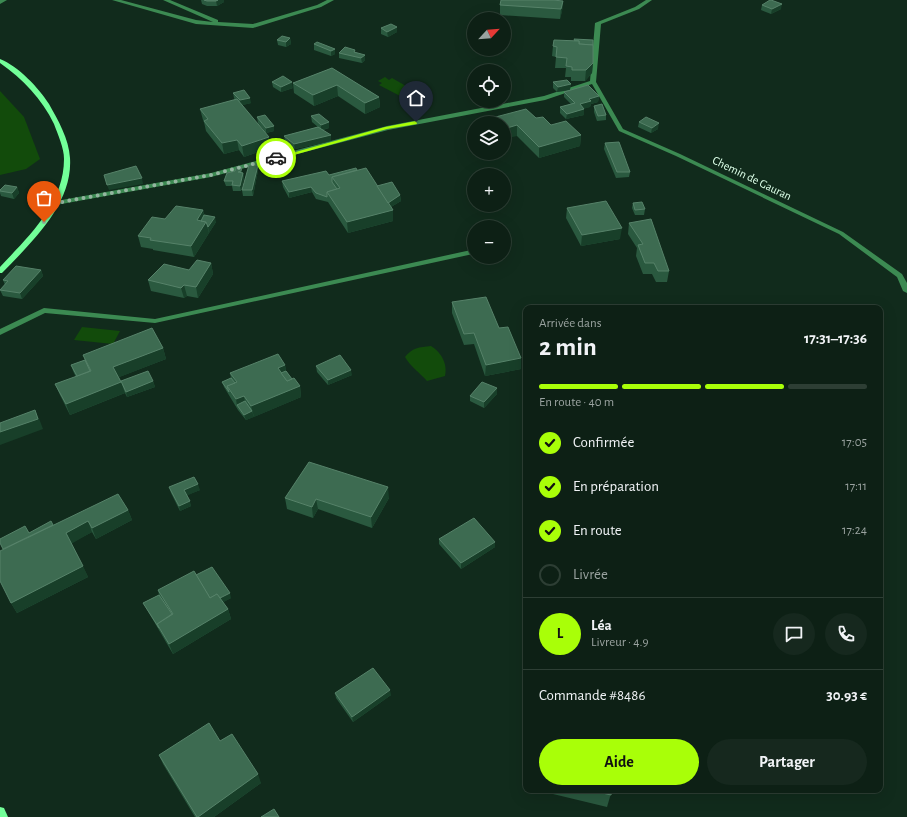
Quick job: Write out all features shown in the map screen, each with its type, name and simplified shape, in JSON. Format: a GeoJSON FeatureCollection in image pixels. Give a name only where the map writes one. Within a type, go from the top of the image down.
{"type":"FeatureCollection","features":[{"type":"Feature","properties":{"kind":"main road"},"geometry":{"type":"LineString","coordinates":[[0,62],[10,67],[26,81],[52,114],[60,132],[67,157],[65,178],[56,203],[44,222],[0,271]]}},
{"type":"Feature","properties":{"kind":"main road"},"geometry":{"type":"LineString","coordinates":[[0,812],[3,817]]}},
{"type":"Feature","properties":{"kind":"street"},"geometry":{"type":"LineString","coordinates":[[0,2],[4,0]]}},
{"type":"Feature","properties":{"kind":"street"},"geometry":{"type":"LineString","coordinates":[[115,0],[196,22],[253,26],[319,6],[331,0]]}},
{"type":"Feature","properties":{"kind":"street"},"geometry":{"type":"LineString","coordinates":[[166,0],[223,24]]}},
{"type":"Feature","properties":{"kind":"street"},"geometry":{"type":"LineString","coordinates":[[56,203],[211,175],[387,128],[545,98],[593,82],[598,23],[637,8],[649,0]]}},
{"type":"Feature","properties":{"kind":"street","name":"Chemin de Gauran"},"geometry":{"type":"LineString","coordinates":[[593,82],[621,130],[678,155],[841,233],[900,276],[907,291]]}},
{"type":"Feature","properties":{"kind":"street"},"geometry":{"type":"LineString","coordinates":[[0,332],[44,310],[155,321],[467,253]]}},
{"type":"Feature","properties":{"kind":"shaded area"},"geometry":{"type":"Polygon","coordinates":[[[385,77],[389,80],[392,78],[413,90],[402,97],[379,85],[382,83],[378,81],[385,77]]]}},
{"type":"Feature","properties":{"kind":"shaded area"},"geometry":{"type":"Polygon","coordinates":[[[0,91],[24,117],[40,159],[26,169],[0,175],[0,91]]]}},
{"type":"Feature","properties":{"kind":"shaded area"},"geometry":{"type":"Polygon","coordinates":[[[82,327],[120,331],[113,344],[74,340],[82,327]]]}},
{"type":"Feature","properties":{"kind":"shaded area"},"geometry":{"type":"Polygon","coordinates":[[[431,346],[441,355],[445,363],[446,372],[445,376],[427,381],[405,357],[416,348],[431,346]]]}},
{"type":"Feature","properties":{"kind":"building"},"geometry":{"type":"Polygon","coordinates":[[[204,0],[218,0],[207,1],[204,0]]]}},
{"type":"Feature","properties":{"kind":"building"},"geometry":{"type":"Polygon","coordinates":[[[501,0],[563,1],[561,9],[500,5],[501,0]]]}},
{"type":"Feature","properties":{"kind":"building"},"geometry":{"type":"Polygon","coordinates":[[[770,0],[782,4],[772,9],[762,5],[770,0]]]}},
{"type":"Feature","properties":{"kind":"building"},"geometry":{"type":"Polygon","coordinates":[[[391,24],[397,27],[387,32],[381,28],[391,24]]]}},
{"type":"Feature","properties":{"kind":"building"},"geometry":{"type":"Polygon","coordinates":[[[282,36],[290,38],[286,42],[277,40],[282,36]]]}},
{"type":"Feature","properties":{"kind":"building"},"geometry":{"type":"Polygon","coordinates":[[[574,39],[593,40],[593,45],[579,44],[579,41],[575,41],[574,39]]]}},
{"type":"Feature","properties":{"kind":"building"},"geometry":{"type":"Polygon","coordinates":[[[554,40],[579,41],[579,44],[593,45],[593,63],[586,70],[572,70],[572,67],[566,66],[567,58],[556,57],[557,47],[553,46],[554,40]]]}},
{"type":"Feature","properties":{"kind":"building"},"geometry":{"type":"Polygon","coordinates":[[[317,42],[335,49],[331,51],[314,44],[317,42]]]}},
{"type":"Feature","properties":{"kind":"building"},"geometry":{"type":"Polygon","coordinates":[[[345,47],[355,50],[354,52],[365,55],[361,58],[339,53],[345,47]]]}},
{"type":"Feature","properties":{"kind":"building"},"geometry":{"type":"Polygon","coordinates":[[[332,68],[379,97],[365,103],[337,85],[313,95],[293,83],[332,68]]]}},
{"type":"Feature","properties":{"kind":"building"},"geometry":{"type":"Polygon","coordinates":[[[283,76],[292,82],[281,87],[272,82],[283,76]]]}},
{"type":"Feature","properties":{"kind":"building"},"geometry":{"type":"Polygon","coordinates":[[[567,80],[571,84],[558,87],[553,82],[567,80]]]}},
{"type":"Feature","properties":{"kind":"building"},"geometry":{"type":"Polygon","coordinates":[[[588,85],[599,96],[589,99],[591,101],[580,104],[584,109],[567,114],[560,107],[575,103],[564,92],[588,85]]]}},
{"type":"Feature","properties":{"kind":"building"},"geometry":{"type":"Polygon","coordinates":[[[244,90],[250,98],[240,100],[233,93],[244,90]]]}},
{"type":"Feature","properties":{"kind":"building"},"geometry":{"type":"Polygon","coordinates":[[[237,99],[269,137],[242,146],[237,140],[222,143],[204,121],[208,119],[200,109],[237,99]]]}},
{"type":"Feature","properties":{"kind":"building"},"geometry":{"type":"Polygon","coordinates":[[[602,104],[606,115],[598,116],[594,106],[602,104]]]}},
{"type":"Feature","properties":{"kind":"building"},"geometry":{"type":"Polygon","coordinates":[[[526,109],[536,118],[543,117],[551,125],[566,121],[581,135],[539,147],[517,125],[511,127],[511,116],[499,116],[526,109]]]}},
{"type":"Feature","properties":{"kind":"building"},"geometry":{"type":"Polygon","coordinates":[[[319,114],[329,122],[321,125],[311,116],[319,114]]]}},
{"type":"Feature","properties":{"kind":"building"},"geometry":{"type":"Polygon","coordinates":[[[265,115],[274,126],[266,128],[257,117],[265,115]]]}},
{"type":"Feature","properties":{"kind":"building"},"geometry":{"type":"Polygon","coordinates":[[[646,117],[659,123],[652,128],[639,122],[646,117]]]}},
{"type":"Feature","properties":{"kind":"building"},"geometry":{"type":"Polygon","coordinates":[[[318,127],[331,135],[294,144],[284,136],[318,127]]]}},
{"type":"Feature","properties":{"kind":"building"},"geometry":{"type":"Polygon","coordinates":[[[619,142],[630,172],[617,172],[605,143],[619,142]]]}},
{"type":"Feature","properties":{"kind":"building"},"geometry":{"type":"Polygon","coordinates":[[[249,165],[258,165],[252,190],[242,190],[249,165]]]}},
{"type":"Feature","properties":{"kind":"building"},"geometry":{"type":"Polygon","coordinates":[[[136,166],[142,178],[107,185],[104,175],[136,166]]]}},
{"type":"Feature","properties":{"kind":"building"},"geometry":{"type":"Polygon","coordinates":[[[237,166],[238,168],[242,167],[241,171],[238,172],[243,173],[240,186],[232,185],[233,181],[224,181],[227,173],[235,171],[237,166]]]}},
{"type":"Feature","properties":{"kind":"building"},"geometry":{"type":"Polygon","coordinates":[[[356,168],[357,170],[332,177],[332,182],[337,189],[327,192],[327,197],[316,193],[311,187],[289,192],[282,181],[326,171],[329,175],[356,168]]]}},
{"type":"Feature","properties":{"kind":"building"},"geometry":{"type":"Polygon","coordinates":[[[366,168],[393,210],[347,222],[327,192],[340,188],[332,177],[366,168]]]}},
{"type":"Feature","properties":{"kind":"building"},"geometry":{"type":"Polygon","coordinates":[[[392,182],[400,195],[388,203],[377,186],[392,182]]]}},
{"type":"Feature","properties":{"kind":"building"},"geometry":{"type":"Polygon","coordinates":[[[5,185],[17,187],[12,193],[0,191],[5,185]]]}},
{"type":"Feature","properties":{"kind":"building"},"geometry":{"type":"Polygon","coordinates":[[[606,201],[622,228],[582,235],[567,208],[606,201]]]}},
{"type":"Feature","properties":{"kind":"building"},"geometry":{"type":"Polygon","coordinates":[[[642,202],[645,209],[635,210],[633,203],[642,202]]]}},
{"type":"Feature","properties":{"kind":"building"},"geometry":{"type":"Polygon","coordinates":[[[176,206],[203,210],[197,220],[206,222],[191,246],[150,240],[151,238],[138,236],[152,217],[165,219],[176,206]]]}},
{"type":"Feature","properties":{"kind":"building"},"geometry":{"type":"Polygon","coordinates":[[[204,215],[215,217],[208,227],[206,222],[201,221],[204,215]]]}},
{"type":"Feature","properties":{"kind":"building"},"geometry":{"type":"Polygon","coordinates":[[[651,219],[669,271],[658,271],[654,263],[645,263],[638,245],[643,244],[629,223],[651,219]]]}},
{"type":"Feature","properties":{"kind":"building"},"geometry":{"type":"Polygon","coordinates":[[[197,260],[211,263],[196,287],[184,285],[181,288],[148,280],[164,264],[189,270],[197,260]]]}},
{"type":"Feature","properties":{"kind":"building"},"geometry":{"type":"Polygon","coordinates":[[[16,266],[41,270],[20,293],[0,290],[8,281],[3,280],[16,266]]]}},
{"type":"Feature","properties":{"kind":"building"},"geometry":{"type":"Polygon","coordinates":[[[486,297],[499,328],[508,327],[521,358],[486,365],[474,333],[464,334],[452,302],[486,297]]]}},
{"type":"Feature","properties":{"kind":"building"},"geometry":{"type":"Polygon","coordinates":[[[152,328],[163,348],[113,367],[121,382],[66,404],[55,384],[91,371],[83,355],[152,328]]]}},
{"type":"Feature","properties":{"kind":"building"},"geometry":{"type":"Polygon","coordinates":[[[278,354],[285,365],[278,368],[287,381],[294,378],[300,386],[251,406],[244,396],[236,399],[227,386],[237,382],[230,373],[278,354]]]}},
{"type":"Feature","properties":{"kind":"building"},"geometry":{"type":"Polygon","coordinates":[[[340,355],[351,370],[328,380],[316,366],[340,355]]]}},
{"type":"Feature","properties":{"kind":"building"},"geometry":{"type":"Polygon","coordinates":[[[85,360],[90,371],[77,376],[71,365],[85,360]]]}},
{"type":"Feature","properties":{"kind":"building"},"geometry":{"type":"Polygon","coordinates":[[[148,371],[153,381],[126,392],[121,381],[148,371]]]}},
{"type":"Feature","properties":{"kind":"building"},"geometry":{"type":"Polygon","coordinates":[[[286,371],[292,379],[287,381],[281,373],[286,371]]]}},
{"type":"Feature","properties":{"kind":"building"},"geometry":{"type":"Polygon","coordinates":[[[231,378],[235,383],[227,386],[229,392],[222,382],[231,378]]]}},
{"type":"Feature","properties":{"kind":"building"},"geometry":{"type":"Polygon","coordinates":[[[482,382],[497,388],[484,402],[470,396],[482,382]]]}},
{"type":"Feature","properties":{"kind":"building"},"geometry":{"type":"Polygon","coordinates":[[[245,401],[252,411],[244,415],[237,405],[245,401]]]}},
{"type":"Feature","properties":{"kind":"building"},"geometry":{"type":"Polygon","coordinates":[[[35,410],[38,419],[0,432],[0,423],[35,410]]]}},
{"type":"Feature","properties":{"kind":"building"},"geometry":{"type":"Polygon","coordinates":[[[309,462],[388,487],[371,517],[316,499],[312,507],[285,498],[309,462]]]}},
{"type":"Feature","properties":{"kind":"building"},"geometry":{"type":"Polygon","coordinates":[[[194,477],[198,484],[184,490],[190,501],[179,506],[169,487],[194,477]]]}},
{"type":"Feature","properties":{"kind":"building"},"geometry":{"type":"Polygon","coordinates":[[[118,494],[128,510],[92,528],[88,521],[66,533],[83,566],[11,603],[0,581],[0,551],[118,494]]]}},
{"type":"Feature","properties":{"kind":"building"},"geometry":{"type":"Polygon","coordinates":[[[474,518],[495,542],[461,563],[439,539],[474,518]]]}},
{"type":"Feature","properties":{"kind":"building"},"geometry":{"type":"Polygon","coordinates":[[[51,521],[53,525],[3,549],[0,539],[25,526],[29,533],[51,521]]]}},
{"type":"Feature","properties":{"kind":"building"},"geometry":{"type":"Polygon","coordinates":[[[212,567],[230,593],[220,598],[217,594],[210,598],[196,575],[212,567]]]}},
{"type":"Feature","properties":{"kind":"building"},"geometry":{"type":"Polygon","coordinates":[[[194,571],[210,598],[217,594],[228,609],[169,644],[157,624],[173,614],[158,590],[194,571]]]}},
{"type":"Feature","properties":{"kind":"building"},"geometry":{"type":"Polygon","coordinates":[[[159,595],[172,614],[157,624],[159,628],[143,603],[159,595]]]}},
{"type":"Feature","properties":{"kind":"building"},"geometry":{"type":"Polygon","coordinates":[[[373,668],[390,690],[352,717],[335,693],[373,668]]]}},
{"type":"Feature","properties":{"kind":"building"},"geometry":{"type":"Polygon","coordinates":[[[209,723],[220,741],[232,734],[258,774],[197,817],[159,755],[209,723]]]}},
{"type":"Feature","properties":{"kind":"building"},"geometry":{"type":"Polygon","coordinates":[[[274,809],[279,817],[261,817],[274,809]]]}},
{"type":"Feature","properties":{"kind":"way so far"},"geometry":{"type":"LineString","coordinates":[[44,222],[56,203],[211,175],[276,158]]}},
{"type":"Feature","properties":{"kind":"route"},"geometry":{"type":"LineString","coordinates":[[276,158],[387,128],[416,122]]}}]}
